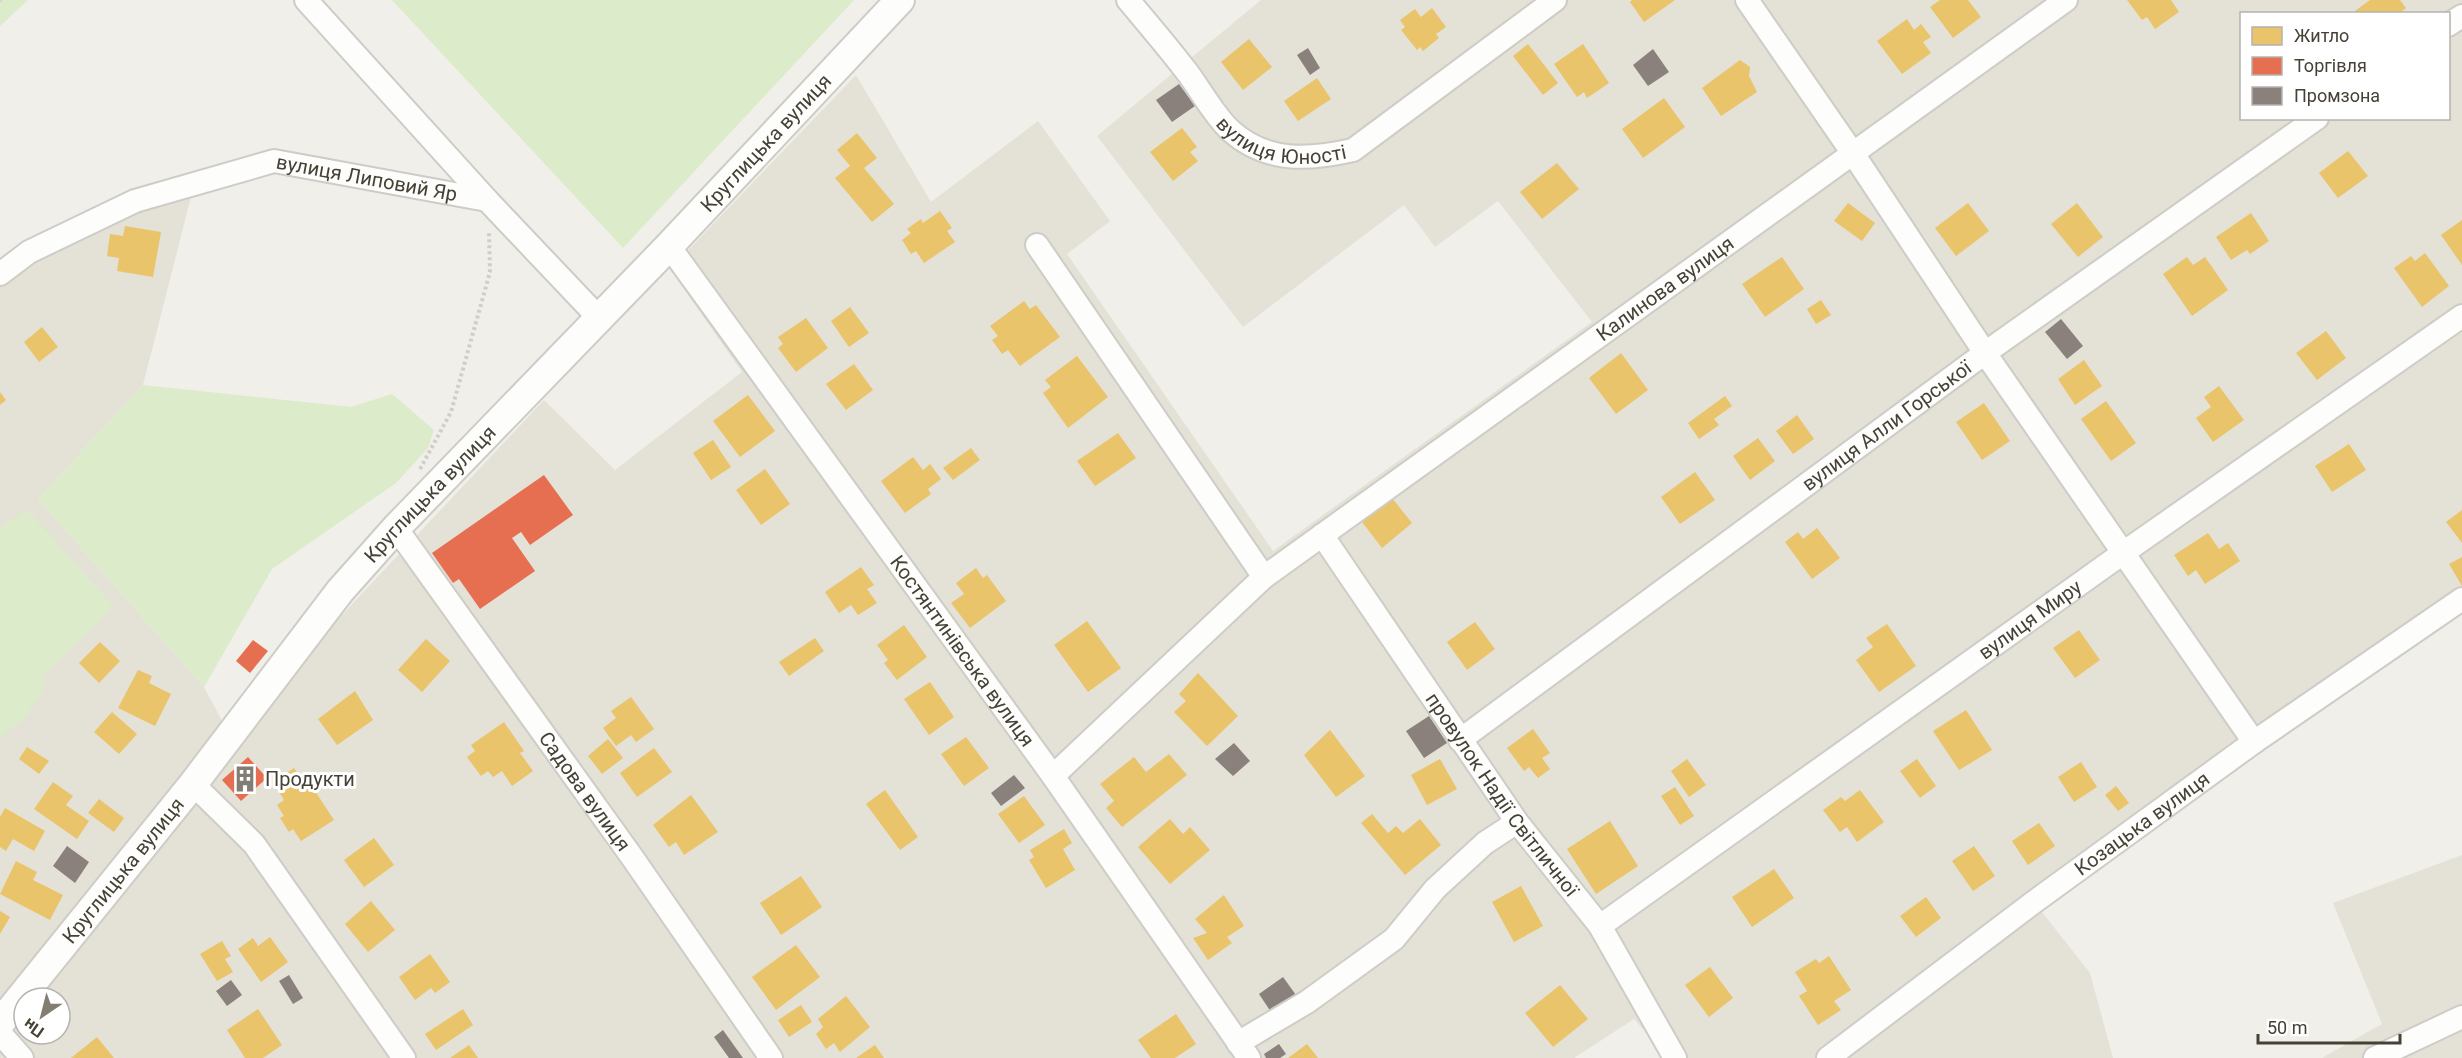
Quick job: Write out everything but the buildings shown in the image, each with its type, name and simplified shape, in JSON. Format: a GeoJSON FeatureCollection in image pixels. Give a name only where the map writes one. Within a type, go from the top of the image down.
{"type":"FeatureCollection","features":[{"type":"Feature","properties":{"kind":"street"},"geometry":{"type":"LineString","coordinates":[[306,0],[487,200],[598,317]]}},
{"type":"Feature","properties":{"kind":"street","name":"Круглицька вулиця"},"geometry":{"type":"LineString","coordinates":[[0,1023],[193,784],[340,591],[396,528],[669,246],[900,0]]}},
{"type":"Feature","properties":{"kind":"street","name":"вулиця Юності"},"geometry":{"type":"LineString","coordinates":[[1128,0],[1186,71],[1230,130],[1258,150],[1294,158],[1320,158],[1353,150],[1555,0]]}},
{"type":"Feature","properties":{"kind":"street"},"geometry":{"type":"LineString","coordinates":[[1747,0],[1852,152],[1985,353],[2254,742]]}},
{"type":"Feature","properties":{"kind":"street","name":"Калинова вулиця"},"geometry":{"type":"LineString","coordinates":[[1053,776],[1264,577],[2066,0]]}},
{"type":"Feature","properties":{"kind":"street","name":"вулиця Алли Горської"},"geometry":{"type":"LineString","coordinates":[[1460,740],[1985,353],[2314,120]]}},
{"type":"Feature","properties":{"kind":"street","name":"вулиця Липовий Яр"},"geometry":{"type":"LineString","coordinates":[[0,274],[29,252],[135,201],[274,161],[487,200]]}},
{"type":"Feature","properties":{"kind":"street"},"geometry":{"type":"LineString","coordinates":[[1037,245],[1264,577]]}},
{"type":"Feature","properties":{"kind":"street","name":"Костянтинівська вулиця"},"geometry":{"type":"LineString","coordinates":[[669,246],[1053,776],[1244,1050]]}},
{"type":"Feature","properties":{"kind":"street","name":"вулиця Миру"},"geometry":{"type":"LineString","coordinates":[[1600,926],[2123,553],[2462,316]]}},
{"type":"Feature","properties":{"kind":"street","name":"Садова вулиця"},"geometry":{"type":"LineString","coordinates":[[396,528],[632,857],[771,1058]]}},
{"type":"Feature","properties":{"kind":"street","name":"провулок Надії Світличної"},"geometry":{"type":"LineString","coordinates":[[1322,535],[1517,822],[1600,926],[1676,1058]]}},
{"type":"Feature","properties":{"kind":"street","name":"Козацька вулиця"},"geometry":{"type":"LineString","coordinates":[[1828,1058],[2034,902],[2254,742],[2462,599]]}},
{"type":"Feature","properties":{"kind":"street"},"geometry":{"type":"LineString","coordinates":[[193,784],[254,844],[404,1058]]}},
{"type":"Feature","properties":{"kind":"street"},"geometry":{"type":"LineString","coordinates":[[1244,1050],[1395,939],[1436,889],[1485,843],[1517,822]]}},
{"type":"Feature","properties":{"kind":"street"},"geometry":{"type":"LineString","coordinates":[[2374,1058],[2462,1017]]}},
{"type":"Feature","properties":{"kind":"street"},"geometry":{"type":"LineString","coordinates":[[0,1033],[22,1058]]}},
{"type":"Feature","properties":{"kind":"path"},"geometry":{"type":"LineString","coordinates":[[417,474],[451,412],[490,272],[487,200]]}},
{"type":"Feature","properties":{"kind":"shaded area"},"geometry":{"type":"Polygon","coordinates":[[[1261,0],[2462,0],[2462,599],[2034,902],[2090,973],[2113,1058],[1669,1058],[1634,1019],[1574,1058],[0,1058],[0,1031],[12,1016],[12,1046],[72,1046],[72,986],[37,986],[240,730],[353,603],[544,400],[615,470],[742,372],[670,269],[856,75],[931,202],[1038,121],[1110,221],[1067,254],[1273,551],[1592,322],[1498,201],[1435,247],[1404,205],[1243,327],[1097,136],[1261,0]]]}},
{"type":"Feature","properties":{"kind":"shaded area"},"geometry":{"type":"Polygon","coordinates":[[[192,193],[143,385],[38,499],[204,687],[228,732],[23,986],[12,986],[12,1000],[0,1015],[0,284],[29,261],[135,209],[192,193]]]}},
{"type":"Feature","properties":{"kind":"shaded area"},"geometry":{"type":"Polygon","coordinates":[[[2462,855],[2462,1058],[2322,1058],[2382,1024],[2333,903],[2462,855]]]}},
{"type":"Feature","properties":{"kind":"green space"},"geometry":{"type":"Polygon","coordinates":[[[0,0],[28,0],[0,26],[0,0]]]}},
{"type":"Feature","properties":{"kind":"green space"},"geometry":{"type":"Polygon","coordinates":[[[392,0],[854,0],[623,248],[392,0]]]}},
{"type":"Feature","properties":{"kind":"green space"},"geometry":{"type":"Polygon","coordinates":[[[143,385],[351,407],[392,394],[434,430],[428,448],[396,483],[272,569],[204,687],[38,499],[143,385]]]}},
{"type":"Feature","properties":{"kind":"green space"},"geometry":{"type":"Polygon","coordinates":[[[27,509],[112,605],[100,621],[45,674],[42,692],[26,717],[0,737],[0,528],[27,509]]]}},
{"type":"Feature","properties":{"kind":"place","name":"Продукти"},"geometry":{"type":"Point","coordinates":[245,779]}}]}
